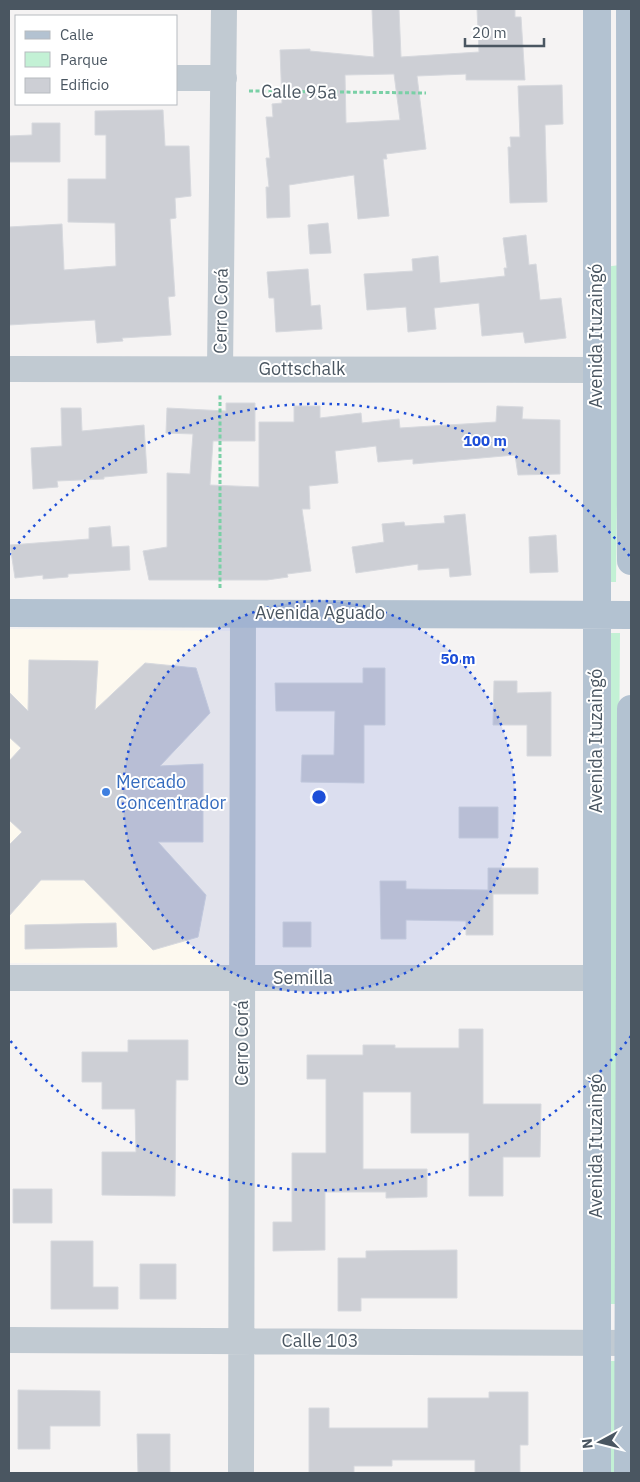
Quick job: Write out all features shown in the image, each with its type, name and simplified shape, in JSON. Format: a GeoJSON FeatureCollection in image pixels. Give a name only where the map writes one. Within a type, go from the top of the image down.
{"type":"FeatureCollection","features":[{"type":"Feature","properties":{"kind":"main road","name":"Avenida Ituzaingó"},"geometry":{"type":"LineString","coordinates":[[597,9],[597,1473]]}},
{"type":"Feature","properties":{"kind":"main road","name":"Avenida Ituzaingó"},"geometry":{"type":"LineString","coordinates":[[630,9],[631,561]]}},
{"type":"Feature","properties":{"kind":"main road","name":"Avenida Aguado"},"geometry":{"type":"LineString","coordinates":[[9,613],[631,615]]}},
{"type":"Feature","properties":{"kind":"main road","name":"Avenida Ituzaingó"},"geometry":{"type":"LineString","coordinates":[[628,1473],[631,709]]}},
{"type":"Feature","properties":{"kind":"street","name":"Cerro Corá"},"geometry":{"type":"LineString","coordinates":[[220,369],[224,9]]}},
{"type":"Feature","properties":{"kind":"street"},"geometry":{"type":"LineString","coordinates":[[178,78],[224,78]]}},
{"type":"Feature","properties":{"kind":"street"},"geometry":{"type":"LineString","coordinates":[[597,246],[630,246]]}},
{"type":"Feature","properties":{"kind":"street","name":"Gottschalk"},"geometry":{"type":"LineString","coordinates":[[9,369],[596,370]]}},
{"type":"Feature","properties":{"kind":"street","name":"Cerro Corá"},"geometry":{"type":"LineString","coordinates":[[231,613],[242,978],[241,1473]]}},
{"type":"Feature","properties":{"kind":"street","name":"Semilla"},"geometry":{"type":"LineString","coordinates":[[9,978],[596,978]]}},
{"type":"Feature","properties":{"kind":"street","name":"Calle 103"},"geometry":{"type":"LineString","coordinates":[[9,1340],[597,1341],[630,1343]]}},
{"type":"Feature","properties":{"kind":"path","name":"Calle 95a"},"geometry":{"type":"LineString","coordinates":[[224,78],[251,92],[426,93]]}},
{"type":"Feature","properties":{"kind":"path","name":"Cerro Corá"},"geometry":{"type":"LineString","coordinates":[[220,369],[231,613]]}},
{"type":"Feature","properties":{"kind":"shaded area"},"geometry":{"type":"Polygon","coordinates":[[[9,629],[231,631],[229,965],[9,963],[9,629]]]}},
{"type":"Feature","properties":{"kind":"green space"},"geometry":{"type":"Polygon","coordinates":[[[620,265],[616,582],[603,582],[604,267],[620,265]]]}},
{"type":"Feature","properties":{"kind":"green space"},"geometry":{"type":"Polygon","coordinates":[[[607,633],[620,633],[615,1304],[603,1304],[607,633]]]}},
{"type":"Feature","properties":{"kind":"green space"},"geometry":{"type":"Polygon","coordinates":[[[605,1361],[618,1361],[617,1473],[604,1473],[605,1361]]]}},
{"type":"Feature","properties":{"kind":"building"},"geometry":{"type":"Polygon","coordinates":[[[372,9],[399,9],[401,57],[479,52],[477,9],[515,9],[515,17],[521,17],[525,80],[466,80],[466,74],[417,76],[426,149],[386,154],[387,159],[383,159],[389,216],[358,219],[354,175],[289,185],[290,217],[267,218],[266,187],[269,187],[266,158],[270,158],[266,117],[273,117],[272,104],[282,103],[280,50],[310,49],[310,51],[374,57],[372,9]],[[394,74],[345,75],[346,123],[400,120],[394,74]]]}},
{"type":"Feature","properties":{"kind":"building"},"geometry":{"type":"Polygon","coordinates":[[[562,85],[563,124],[545,125],[547,202],[510,203],[508,147],[511,147],[510,137],[520,137],[518,86],[562,85]]]}},
{"type":"Feature","properties":{"kind":"building"},"geometry":{"type":"Polygon","coordinates":[[[163,110],[165,146],[189,146],[191,196],[175,198],[176,218],[170,219],[175,296],[168,297],[171,335],[122,338],[123,341],[97,343],[95,320],[9,325],[9,227],[62,224],[64,270],[116,266],[115,223],[68,222],[68,179],[106,179],[106,135],[95,135],[95,111],[163,110]]]}},
{"type":"Feature","properties":{"kind":"building"},"geometry":{"type":"Polygon","coordinates":[[[32,123],[60,123],[60,162],[9,162],[9,136],[32,135],[32,123]]]}},
{"type":"Feature","properties":{"kind":"building"},"geometry":{"type":"Polygon","coordinates":[[[328,223],[331,253],[310,254],[308,225],[328,223]]]}},
{"type":"Feature","properties":{"kind":"building"},"geometry":{"type":"Polygon","coordinates":[[[526,235],[529,265],[536,264],[540,300],[561,298],[566,338],[525,343],[523,332],[482,336],[479,303],[434,308],[436,329],[408,332],[406,307],[367,310],[364,274],[413,271],[412,259],[438,256],[440,283],[505,276],[504,268],[507,268],[503,238],[526,235]]]}},
{"type":"Feature","properties":{"kind":"building"},"geometry":{"type":"Polygon","coordinates":[[[308,269],[311,306],[320,305],[322,329],[276,332],[274,298],[269,298],[267,272],[308,269]]]}},
{"type":"Feature","properties":{"kind":"building"},"geometry":{"type":"Polygon","coordinates":[[[226,403],[255,403],[255,441],[213,441],[210,485],[259,487],[259,422],[294,422],[294,406],[320,406],[320,418],[361,413],[362,423],[399,419],[400,428],[496,422],[497,406],[523,407],[522,419],[560,420],[560,474],[518,475],[515,455],[413,464],[413,459],[378,462],[376,446],[335,451],[338,483],[309,486],[310,509],[302,509],[311,571],[287,574],[288,577],[267,580],[149,580],[143,551],[167,547],[167,473],[190,474],[193,434],[166,433],[167,408],[226,411],[226,403]]]}},
{"type":"Feature","properties":{"kind":"building"},"geometry":{"type":"Polygon","coordinates":[[[61,408],[81,408],[82,431],[144,425],[147,473],[104,477],[104,479],[57,481],[58,487],[33,489],[31,448],[62,446],[61,408]]]}},
{"type":"Feature","properties":{"kind":"building"},"geometry":{"type":"Polygon","coordinates":[[[465,514],[471,575],[450,577],[449,568],[418,570],[418,564],[356,573],[352,547],[384,542],[382,524],[404,522],[405,526],[445,523],[444,516],[465,514]]]}},
{"type":"Feature","properties":{"kind":"building"},"geometry":{"type":"Polygon","coordinates":[[[110,526],[112,547],[129,546],[130,570],[68,574],[68,577],[43,579],[43,575],[15,578],[10,545],[89,539],[89,528],[110,526]]]}},
{"type":"Feature","properties":{"kind":"building"},"geometry":{"type":"Polygon","coordinates":[[[556,535],[558,572],[530,573],[529,537],[556,535]]]}},
{"type":"Feature","properties":{"kind":"building","name":"Mercado Concentrador"},"geometry":{"type":"Polygon","coordinates":[[[29,660],[98,661],[95,710],[145,663],[196,668],[210,713],[160,766],[203,764],[203,842],[158,842],[206,895],[198,937],[153,950],[84,880],[41,880],[9,916],[9,845],[22,832],[9,820],[9,761],[21,748],[9,737],[9,692],[28,711],[29,660]]]}},
{"type":"Feature","properties":{"kind":"building"},"geometry":{"type":"Polygon","coordinates":[[[363,668],[385,668],[385,725],[364,725],[364,783],[301,782],[302,755],[334,755],[335,711],[276,711],[275,683],[363,683],[363,668]]]}},
{"type":"Feature","properties":{"kind":"building"},"geometry":{"type":"Polygon","coordinates":[[[494,681],[517,681],[517,693],[551,692],[551,756],[527,756],[527,725],[493,725],[494,681]]]}},
{"type":"Feature","properties":{"kind":"building"},"geometry":{"type":"Polygon","coordinates":[[[459,807],[498,807],[498,838],[459,838],[459,807]]]}},
{"type":"Feature","properties":{"kind":"building"},"geometry":{"type":"Polygon","coordinates":[[[488,868],[538,868],[538,894],[493,894],[493,935],[466,935],[466,921],[406,920],[406,939],[381,939],[380,881],[406,881],[406,889],[488,890],[488,868]]]}},
{"type":"Feature","properties":{"kind":"building"},"geometry":{"type":"Polygon","coordinates":[[[283,922],[311,922],[311,947],[283,947],[283,922]]]}},
{"type":"Feature","properties":{"kind":"building"},"geometry":{"type":"Polygon","coordinates":[[[116,923],[117,947],[25,949],[25,925],[116,923]]]}},
{"type":"Feature","properties":{"kind":"building"},"geometry":{"type":"Polygon","coordinates":[[[459,1029],[483,1029],[483,1104],[541,1104],[540,1157],[503,1157],[503,1196],[469,1196],[469,1133],[411,1133],[411,1092],[363,1092],[363,1169],[427,1169],[427,1197],[386,1198],[386,1192],[325,1192],[325,1250],[273,1251],[273,1222],[292,1222],[292,1153],[326,1153],[326,1079],[307,1079],[307,1055],[363,1055],[363,1045],[395,1045],[395,1048],[459,1048],[459,1029]]]}},
{"type":"Feature","properties":{"kind":"building"},"geometry":{"type":"Polygon","coordinates":[[[128,1040],[188,1040],[188,1080],[176,1080],[175,1196],[102,1195],[102,1152],[136,1152],[135,1109],[102,1109],[102,1082],[82,1082],[82,1052],[128,1052],[128,1040]]]}},
{"type":"Feature","properties":{"kind":"building"},"geometry":{"type":"Polygon","coordinates":[[[13,1189],[52,1189],[52,1223],[13,1223],[13,1189]]]}},
{"type":"Feature","properties":{"kind":"building"},"geometry":{"type":"Polygon","coordinates":[[[51,1241],[93,1241],[93,1287],[118,1287],[118,1309],[51,1309],[51,1241]]]}},
{"type":"Feature","properties":{"kind":"building"},"geometry":{"type":"Polygon","coordinates":[[[457,1250],[457,1298],[361,1298],[361,1311],[338,1311],[338,1258],[366,1258],[366,1251],[457,1250]]]}},
{"type":"Feature","properties":{"kind":"building"},"geometry":{"type":"Polygon","coordinates":[[[140,1264],[176,1264],[176,1299],[140,1299],[140,1264]]]}},
{"type":"Feature","properties":{"kind":"building"},"geometry":{"type":"Polygon","coordinates":[[[18,1390],[100,1391],[100,1426],[50,1426],[50,1449],[18,1449],[18,1390]]]}},
{"type":"Feature","properties":{"kind":"building"},"geometry":{"type":"Polygon","coordinates":[[[489,1392],[528,1392],[528,1445],[520,1445],[520,1473],[475,1473],[475,1460],[392,1460],[392,1466],[354,1466],[354,1473],[309,1473],[309,1408],[329,1408],[329,1428],[428,1428],[428,1398],[489,1398],[489,1392]]]}},
{"type":"Feature","properties":{"kind":"building"},"geometry":{"type":"Polygon","coordinates":[[[137,1434],[170,1434],[170,1473],[138,1473],[137,1434]]]}},
{"type":"Feature","properties":{"kind":"place","name":"Mercado Concentrador"},"geometry":{"type":"Point","coordinates":[106,792]}}]}
